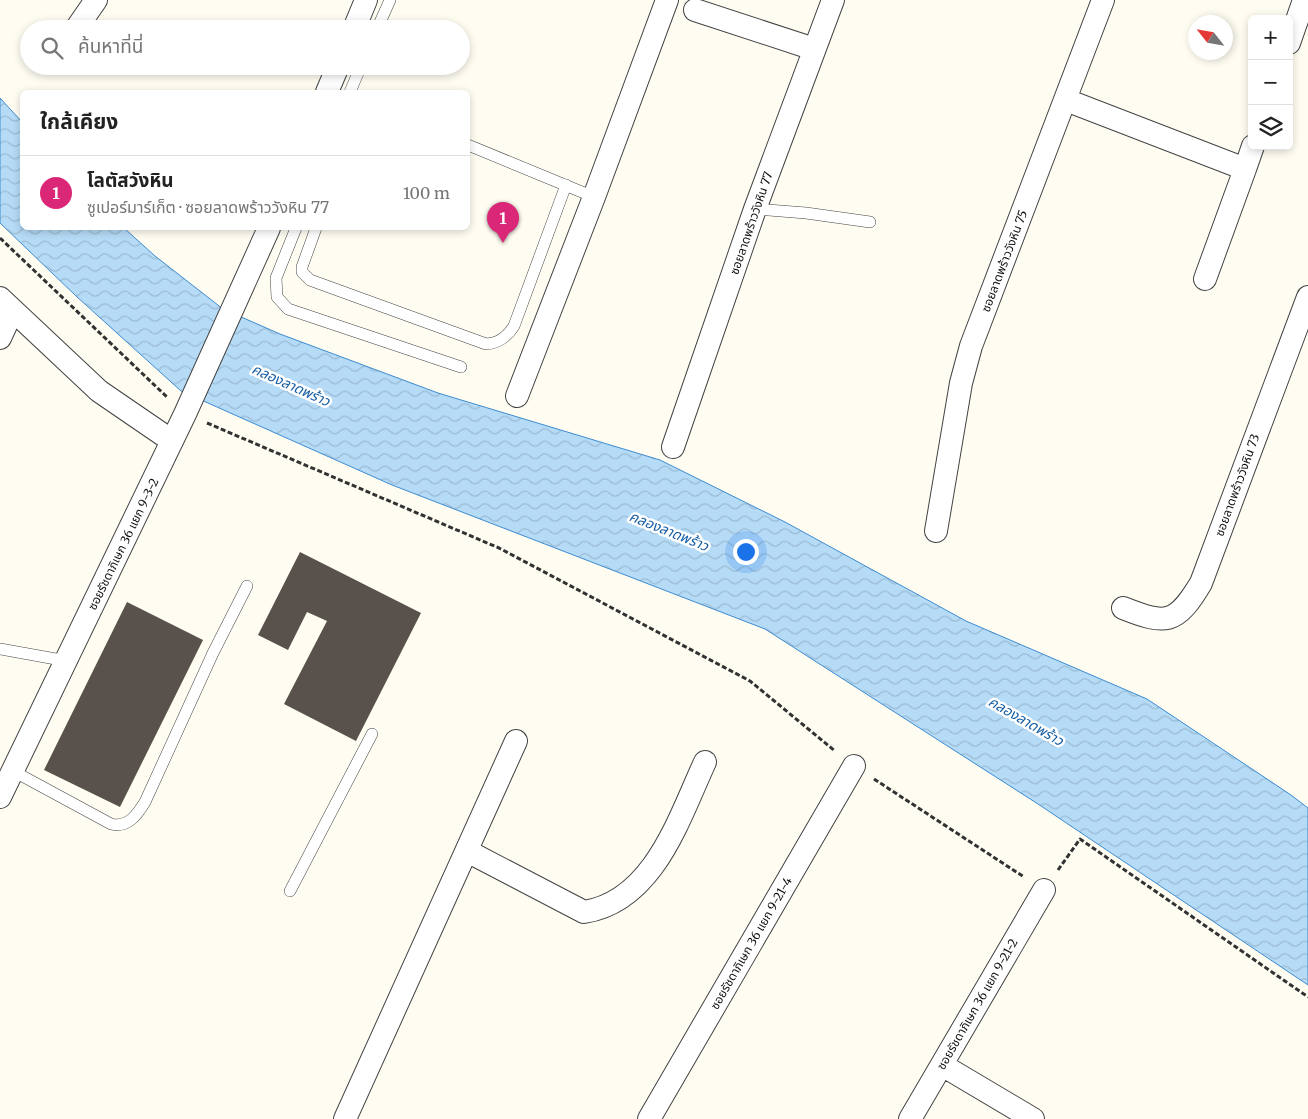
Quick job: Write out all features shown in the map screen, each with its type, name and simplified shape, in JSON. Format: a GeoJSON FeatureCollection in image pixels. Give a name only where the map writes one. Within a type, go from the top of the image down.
{"type":"FeatureCollection","features":[{"type":"Feature","properties":{"kind":"street"},"geometry":{"type":"LineString","coordinates":[[82,20],[96,0]]}},
{"type":"Feature","properties":{"kind":"street"},"geometry":{"type":"LineString","coordinates":[[358,20],[366,0]]}},
{"type":"Feature","properties":{"kind":"street"},"geometry":{"type":"LineString","coordinates":[[517,396],[594,197],[667,0]]}},
{"type":"Feature","properties":{"kind":"street","name":"ซอยลาดพร้าววังหิน 77"},"geometry":{"type":"LineString","coordinates":[[673,447],[756,209],[833,0]]}},
{"type":"Feature","properties":{"kind":"street","name":"ซอยลาดพร้าววังหิน 75"},"geometry":{"type":"LineString","coordinates":[[936,531],[961,383],[971,346],[1103,0]]}},
{"type":"Feature","properties":{"kind":"street"},"geometry":{"type":"LineString","coordinates":[[1293,32],[1304,0]]}},
{"type":"Feature","properties":{"kind":"street"},"geometry":{"type":"LineString","coordinates":[[695,10],[814,49]]}},
{"type":"Feature","properties":{"kind":"street"},"geometry":{"type":"LineString","coordinates":[[336,90],[337,75]]}},
{"type":"Feature","properties":{"kind":"street"},"geometry":{"type":"LineString","coordinates":[[1066,100],[1245,169]]}},
{"type":"Feature","properties":{"kind":"street"},"geometry":{"type":"LineString","coordinates":[[1205,279],[1252,150]]}},
{"type":"Feature","properties":{"kind":"street","name":"ซอยรัชดาภิเษก 36 แยก 9-3-2"},"geometry":{"type":"LineString","coordinates":[[0,797],[172,441],[243,289],[268,230]]}},
{"type":"Feature","properties":{"kind":"street","name":"ซอยลาดพร้าววังหิน 73"},"geometry":{"type":"LineString","coordinates":[[1123,608],[1161,620],[1176,616],[1198,589],[1308,297]]}},
{"type":"Feature","properties":{"kind":"street"},"geometry":{"type":"LineString","coordinates":[[0,338],[6,305]]}},
{"type":"Feature","properties":{"kind":"street"},"geometry":{"type":"LineString","coordinates":[[6,305],[99,391],[172,441]]}},
{"type":"Feature","properties":{"kind":"street"},"geometry":{"type":"LineString","coordinates":[[344,1119],[467,852],[516,740]]}},
{"type":"Feature","properties":{"kind":"street"},"geometry":{"type":"LineString","coordinates":[[467,852],[584,912],[602,909],[638,885],[660,856],[705,762]]}},
{"type":"Feature","properties":{"kind":"street","name":"ซอยรัชดาภิเษก 36 แยก 9-21-4"},"geometry":{"type":"LineString","coordinates":[[649,1119],[854,766]]}},
{"type":"Feature","properties":{"kind":"street","name":"ซอยรัชดาภิเษก 36 แยก 9-21-2"},"geometry":{"type":"LineString","coordinates":[[910,1119],[1044,890]]}},
{"type":"Feature","properties":{"kind":"street"},"geometry":{"type":"LineString","coordinates":[[942,1065],[1034,1119]]}},
{"type":"Feature","properties":{"kind":"lane"},"geometry":{"type":"LineString","coordinates":[[381,20],[390,0]]}},
{"type":"Feature","properties":{"kind":"lane"},"geometry":{"type":"LineString","coordinates":[[338,90],[352,75]]}},
{"type":"Feature","properties":{"kind":"lane"},"geometry":{"type":"LineString","coordinates":[[470,146],[594,197]]}},
{"type":"Feature","properties":{"kind":"lane"},"geometry":{"type":"LineString","coordinates":[[315,230],[302,267],[302,272],[310,280],[486,344],[493,343],[502,340],[514,326],[566,185]]}},
{"type":"Feature","properties":{"kind":"lane"},"geometry":{"type":"LineString","coordinates":[[756,209],[806,213],[870,222]]}},
{"type":"Feature","properties":{"kind":"lane"},"geometry":{"type":"LineString","coordinates":[[295,230],[276,278],[277,297],[288,308],[311,318],[461,367]]}},
{"type":"Feature","properties":{"kind":"lane"},"geometry":{"type":"LineString","coordinates":[[13,771],[111,824],[120,825],[136,817],[247,586]]}},
{"type":"Feature","properties":{"kind":"lane"},"geometry":{"type":"LineString","coordinates":[[0,649],[67,661]]}},
{"type":"Feature","properties":{"kind":"lane"},"geometry":{"type":"LineString","coordinates":[[290,890],[372,734]]}},
{"type":"Feature","properties":{"kind":"path"},"geometry":{"type":"LineString","coordinates":[[0,238],[188,406],[499,548],[750,682],[854,766],[1044,890],[1080,839],[1308,997]]}},
{"type":"Feature","properties":{"kind":"water","name":"คลองลาดพร้าว"},"geometry":{"type":"Polygon","coordinates":[[[0,98],[20,120],[20,230],[126,230],[155,256],[223,309],[280,334],[438,393],[660,460],[785,522],[966,621],[1147,699],[1308,808],[1308,985],[1038,804],[765,629],[392,485],[181,391],[76,296],[0,223],[0,98]]]}},
{"type":"Feature","properties":{"kind":"building"},"geometry":{"type":"Polygon","coordinates":[[[300,552],[421,613],[356,741],[284,704],[327,621],[307,612],[288,650],[258,635],[300,552]]]}},
{"type":"Feature","properties":{"kind":"building"},"geometry":{"type":"Polygon","coordinates":[[[127,602],[203,640],[120,807],[44,770],[127,602]]]}},
{"type":"Feature","properties":{"kind":"place","name":"โลตัสวังหิน"},"geometry":{"type":"Point","coordinates":[503,243]}}]}
